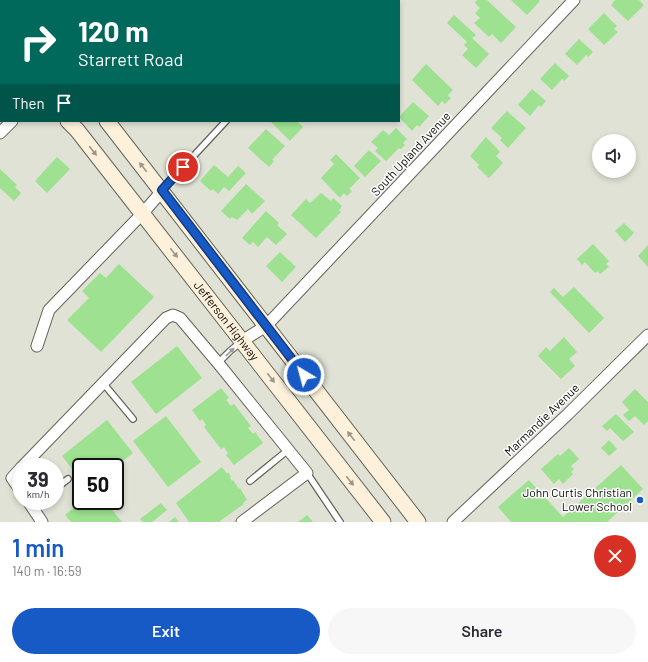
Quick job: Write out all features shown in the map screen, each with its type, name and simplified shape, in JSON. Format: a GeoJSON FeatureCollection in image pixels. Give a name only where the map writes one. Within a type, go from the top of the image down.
{"type":"FeatureCollection","features":[{"type":"Feature","properties":{"kind":"main road","name":"Jefferson Highway"},"geometry":{"type":"LineString","coordinates":[[69,122],[143,213],[381,522]]}},
{"type":"Feature","properties":{"kind":"main road"},"geometry":{"type":"LineString","coordinates":[[108,122],[418,522]]}},
{"type":"Feature","properties":{"kind":"street","name":"South Upland Avenue"},"geometry":{"type":"LineString","coordinates":[[242,341],[266,326],[574,0]]}},
{"type":"Feature","properties":{"kind":"street"},"geometry":{"type":"LineString","coordinates":[[0,133],[11,122]]}},
{"type":"Feature","properties":{"kind":"street"},"geometry":{"type":"LineString","coordinates":[[37,346],[49,310],[143,213],[162,190]]}},
{"type":"Feature","properties":{"kind":"street"},"geometry":{"type":"LineString","coordinates":[[32,458],[166,318],[173,315],[180,318],[307,473],[242,522]]}},
{"type":"Feature","properties":{"kind":"street","name":"Marmandie Avenue"},"geometry":{"type":"LineString","coordinates":[[453,522],[566,415],[648,334]]}},
{"type":"Feature","properties":{"kind":"street"},"geometry":{"type":"LineString","coordinates":[[36,510],[42,522]]}},
{"type":"Feature","properties":{"kind":"lane"},"geometry":{"type":"LineString","coordinates":[[162,190],[225,122]]}},
{"type":"Feature","properties":{"kind":"lane"},"geometry":{"type":"LineString","coordinates":[[218,363],[242,341]]}},
{"type":"Feature","properties":{"kind":"lane"},"geometry":{"type":"LineString","coordinates":[[103,383],[133,419]]}},
{"type":"Feature","properties":{"kind":"lane"},"geometry":{"type":"LineString","coordinates":[[250,481],[288,450]]}},
{"type":"Feature","properties":{"kind":"lane"},"geometry":{"type":"LineString","coordinates":[[307,473],[340,522]]}},
{"type":"Feature","properties":{"kind":"lane"},"geometry":{"type":"LineString","coordinates":[[64,482],[68,479]]}},
{"type":"Feature","properties":{"kind":"building"},"geometry":{"type":"Polygon","coordinates":[[[477,0],[487,0],[516,27],[501,43],[492,34],[489,37],[474,23],[480,18],[475,13],[480,8],[475,3],[477,0]]]}},
{"type":"Feature","properties":{"kind":"building"},"geometry":{"type":"Polygon","coordinates":[[[511,0],[539,0],[540,1],[527,15],[511,0]]]}},
{"type":"Feature","properties":{"kind":"building"},"geometry":{"type":"Polygon","coordinates":[[[615,0],[639,0],[644,5],[628,21],[611,5],[615,0]]]}},
{"type":"Feature","properties":{"kind":"building"},"geometry":{"type":"Polygon","coordinates":[[[604,13],[617,26],[614,29],[618,32],[604,45],[588,29],[604,13]]]}},
{"type":"Feature","properties":{"kind":"building"},"geometry":{"type":"Polygon","coordinates":[[[454,15],[476,35],[472,38],[489,54],[476,68],[462,55],[468,49],[464,45],[467,42],[447,23],[454,15]]]}},
{"type":"Feature","properties":{"kind":"building"},"geometry":{"type":"Polygon","coordinates":[[[579,39],[593,52],[588,57],[586,55],[577,65],[565,54],[579,39]]]}},
{"type":"Feature","properties":{"kind":"building"},"geometry":{"type":"Polygon","coordinates":[[[555,63],[569,76],[564,81],[562,79],[552,90],[540,79],[555,63]]]}},
{"type":"Feature","properties":{"kind":"building"},"geometry":{"type":"Polygon","coordinates":[[[426,64],[453,90],[448,95],[451,98],[445,104],[442,101],[438,106],[412,80],[426,64]]]}},
{"type":"Feature","properties":{"kind":"building"},"geometry":{"type":"Polygon","coordinates":[[[532,89],[546,101],[541,107],[539,105],[530,116],[518,105],[532,89]]]}},
{"type":"Feature","properties":{"kind":"building"},"geometry":{"type":"Polygon","coordinates":[[[413,102],[429,116],[419,127],[417,125],[412,131],[400,118],[400,116],[413,102]]]}},
{"type":"Feature","properties":{"kind":"building"},"geometry":{"type":"Polygon","coordinates":[[[507,111],[526,128],[508,148],[500,140],[502,138],[491,128],[507,111]]]}},
{"type":"Feature","properties":{"kind":"building"},"geometry":{"type":"Polygon","coordinates":[[[271,122],[298,122],[303,127],[290,141],[271,122]]]}},
{"type":"Feature","properties":{"kind":"building"},"geometry":{"type":"Polygon","coordinates":[[[396,128],[407,139],[403,143],[405,145],[401,149],[399,148],[386,161],[375,151],[378,148],[371,142],[383,130],[389,135],[396,128]]]}},
{"type":"Feature","properties":{"kind":"building"},"geometry":{"type":"Polygon","coordinates":[[[266,129],[285,146],[272,160],[274,161],[269,167],[248,148],[266,129]]]}},
{"type":"Feature","properties":{"kind":"building"},"geometry":{"type":"Polygon","coordinates":[[[486,137],[500,152],[496,156],[503,163],[489,178],[477,167],[479,165],[470,156],[486,137]]]}},
{"type":"Feature","properties":{"kind":"building"},"geometry":{"type":"Polygon","coordinates":[[[369,150],[381,161],[365,177],[354,166],[369,150]]]}},
{"type":"Feature","properties":{"kind":"building"},"geometry":{"type":"Polygon","coordinates":[[[336,154],[360,178],[349,189],[352,191],[347,196],[344,193],[340,198],[321,178],[334,164],[330,160],[336,154]]]}},
{"type":"Feature","properties":{"kind":"building"},"geometry":{"type":"Polygon","coordinates":[[[57,157],[70,169],[47,193],[35,181],[57,157]]]}},
{"type":"Feature","properties":{"kind":"building"},"geometry":{"type":"Polygon","coordinates":[[[214,165],[228,177],[238,166],[246,173],[229,191],[224,187],[218,194],[213,189],[211,191],[200,181],[214,165]]]}},
{"type":"Feature","properties":{"kind":"building"},"geometry":{"type":"Polygon","coordinates":[[[0,169],[17,185],[15,187],[21,193],[14,201],[0,188],[0,169]]]}},
{"type":"Feature","properties":{"kind":"building"},"geometry":{"type":"Polygon","coordinates":[[[246,184],[265,201],[252,214],[248,209],[237,220],[232,217],[230,219],[221,211],[246,184]]]}},
{"type":"Feature","properties":{"kind":"building"},"geometry":{"type":"Polygon","coordinates":[[[321,193],[331,201],[333,198],[342,206],[339,210],[341,212],[316,238],[291,215],[306,199],[310,203],[321,193]]]}},
{"type":"Feature","properties":{"kind":"building"},"geometry":{"type":"Polygon","coordinates":[[[266,211],[279,223],[277,225],[287,234],[276,245],[267,237],[258,247],[253,242],[250,245],[242,238],[266,211]]]}},
{"type":"Feature","properties":{"kind":"building"},"geometry":{"type":"Polygon","coordinates":[[[624,223],[634,233],[625,242],[615,231],[624,223]]]}},
{"type":"Feature","properties":{"kind":"building"},"geometry":{"type":"Polygon","coordinates":[[[593,244],[609,261],[606,264],[609,267],[600,274],[598,271],[595,273],[585,262],[582,265],[577,259],[593,244]]]}},
{"type":"Feature","properties":{"kind":"building"},"geometry":{"type":"Polygon","coordinates":[[[648,245],[648,267],[638,256],[648,245]]]}},
{"type":"Feature","properties":{"kind":"building"},"geometry":{"type":"Polygon","coordinates":[[[280,252],[296,267],[282,282],[266,266],[280,252]]]}},
{"type":"Feature","properties":{"kind":"building"},"geometry":{"type":"Polygon","coordinates":[[[119,264],[154,297],[101,352],[67,320],[89,298],[82,291],[100,273],[106,278],[119,264]]]}},
{"type":"Feature","properties":{"kind":"building"},"geometry":{"type":"Polygon","coordinates":[[[574,287],[604,318],[589,333],[550,292],[554,288],[563,297],[574,287]]]}},
{"type":"Feature","properties":{"kind":"building"},"geometry":{"type":"Polygon","coordinates":[[[564,337],[577,352],[569,359],[575,366],[561,379],[538,356],[546,347],[550,351],[564,337]]]}},
{"type":"Feature","properties":{"kind":"building"},"geometry":{"type":"Polygon","coordinates":[[[177,346],[202,378],[156,414],[131,382],[177,346]]]}},
{"type":"Feature","properties":{"kind":"building"},"geometry":{"type":"Polygon","coordinates":[[[221,388],[229,398],[226,400],[231,406],[234,404],[251,426],[248,428],[253,434],[255,432],[263,443],[234,465],[226,455],[228,453],[224,447],[221,449],[204,427],[206,425],[202,419],[200,421],[192,410],[221,388]]]}},
{"type":"Feature","properties":{"kind":"building"},"geometry":{"type":"Polygon","coordinates":[[[635,389],[648,402],[648,421],[644,425],[635,416],[629,421],[623,415],[629,410],[622,402],[635,389]]]}},
{"type":"Feature","properties":{"kind":"building"},"geometry":{"type":"Polygon","coordinates":[[[616,414],[634,432],[623,441],[610,428],[607,431],[602,426],[616,414]]]}},
{"type":"Feature","properties":{"kind":"building"},"geometry":{"type":"Polygon","coordinates":[[[166,416],[201,462],[168,487],[133,441],[166,416]]]}},
{"type":"Feature","properties":{"kind":"building"},"geometry":{"type":"Polygon","coordinates":[[[107,420],[133,453],[124,460],[124,458],[72,458],[72,469],[62,456],[107,420]]]}},
{"type":"Feature","properties":{"kind":"building"},"geometry":{"type":"Polygon","coordinates":[[[609,440],[617,449],[609,456],[601,448],[609,440]]]}},
{"type":"Feature","properties":{"kind":"building"},"geometry":{"type":"Polygon","coordinates":[[[569,448],[579,459],[571,466],[574,469],[571,472],[573,474],[563,484],[559,479],[554,484],[541,469],[558,454],[560,456],[569,448]]]}},
{"type":"Feature","properties":{"kind":"building"},"geometry":{"type":"Polygon","coordinates":[[[621,465],[643,489],[607,522],[511,522],[498,507],[529,480],[563,517],[621,465]]]}},
{"type":"Feature","properties":{"kind":"building"},"geometry":{"type":"Polygon","coordinates":[[[222,467],[227,474],[228,472],[232,481],[233,480],[239,489],[240,488],[247,500],[243,503],[244,504],[220,521],[221,522],[189,522],[176,503],[222,467]]]}},
{"type":"Feature","properties":{"kind":"building"},"geometry":{"type":"Polygon","coordinates":[[[161,503],[167,510],[152,522],[143,522],[140,519],[161,503]]]}},
{"type":"Feature","properties":{"kind":"building"},"geometry":{"type":"Polygon","coordinates":[[[72,509],[112,510],[122,522],[71,522],[65,515],[72,509]]]}},
{"type":"Feature","properties":{"kind":"building"},"geometry":{"type":"Polygon","coordinates":[[[307,515],[313,522],[298,522],[307,515]]]}},
{"type":"Feature","properties":{"kind":"building"},"geometry":{"type":"Polygon","coordinates":[[[175,517],[179,522],[169,522],[175,517]]]}},
{"type":"Feature","properties":{"kind":"place","name":"John Curtis Christian Lower School"},"geometry":{"type":"Point","coordinates":[640,500]}},
{"type":"Feature","properties":{"kind":"route"},"geometry":{"type":"LineString","coordinates":[[183,167],[162,190],[304,375]]}}]}
